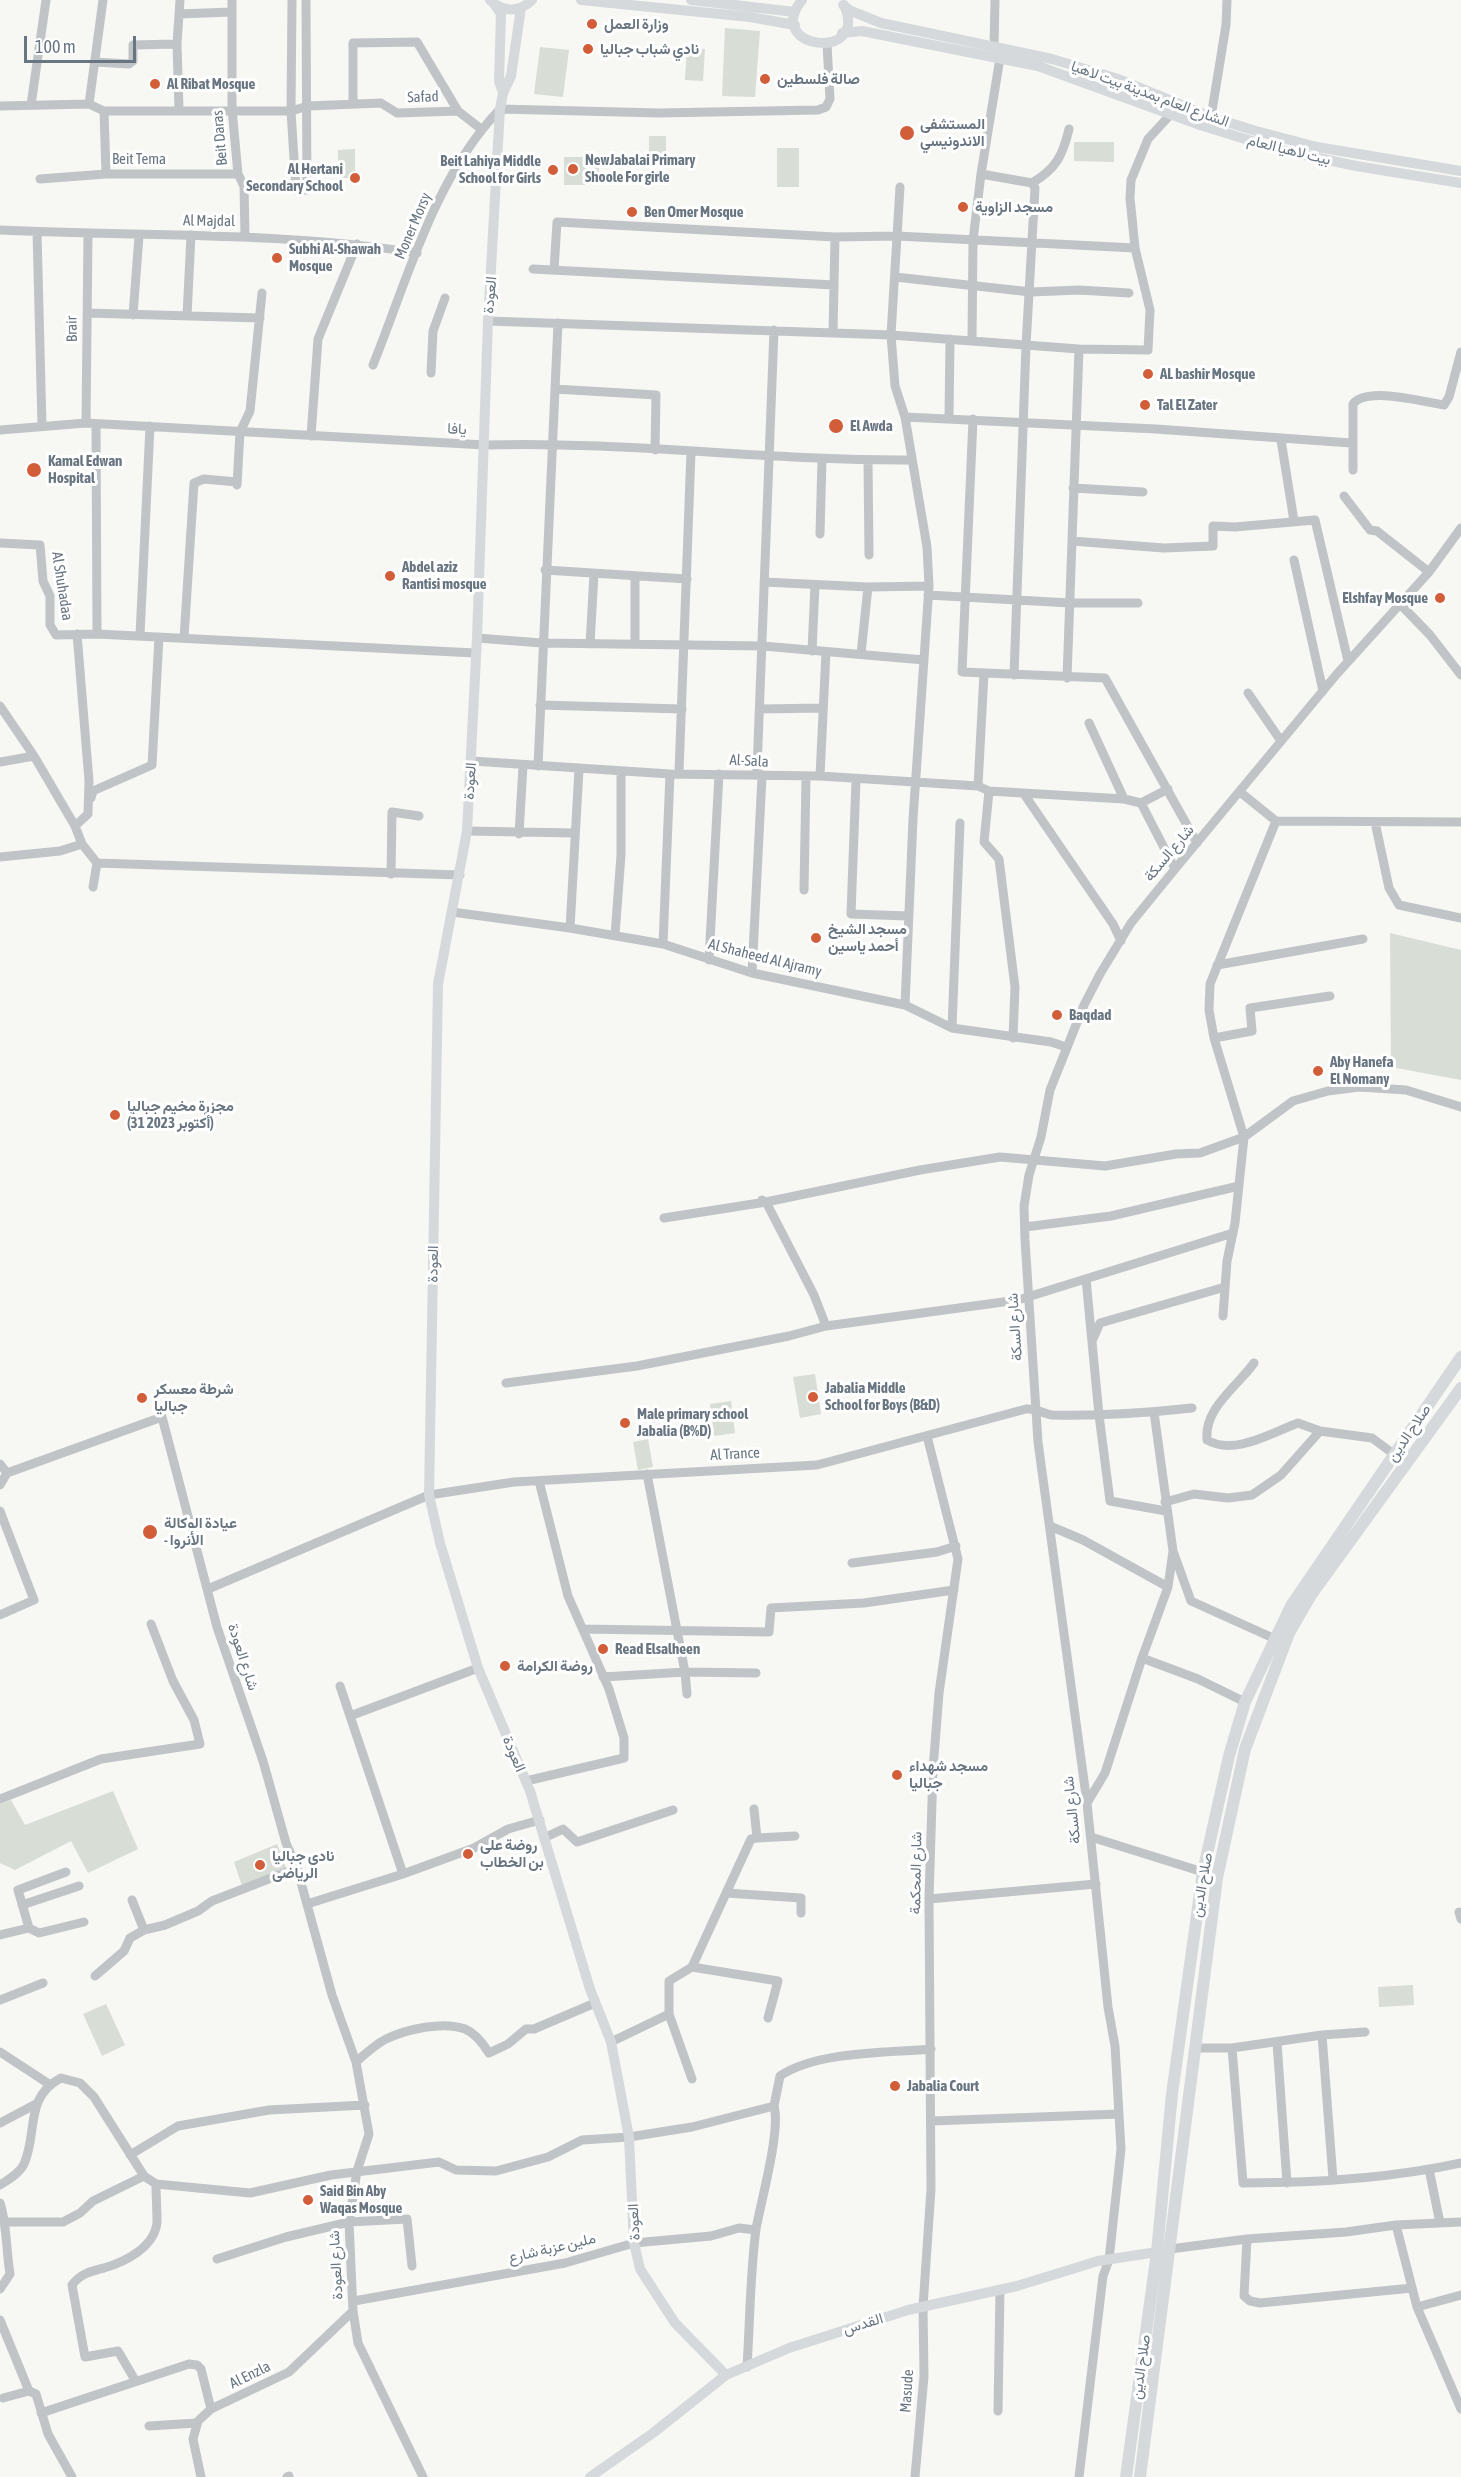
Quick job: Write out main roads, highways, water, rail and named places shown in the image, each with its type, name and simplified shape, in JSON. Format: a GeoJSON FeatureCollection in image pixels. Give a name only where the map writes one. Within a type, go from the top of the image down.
{"type":"FeatureCollection","features":[{"type":"Feature","properties":{"kind":"highway","name":"صلاح الدين"},"geometry":{"type":"LineString","coordinates":[[1126,2477],[1156,2252],[1172,2094],[1203,1872],[1221,1790],[1245,1702],[1273,1638],[1291,1606],[1461,1356]]}},
{"type":"Feature","properties":{"kind":"highway","name":"صلاح الدين"},"geometry":{"type":"LineString","coordinates":[[1140,2477],[1158,2323],[1170,2249],[1184,2120],[1196,2048],[1217,1878],[1245,1749],[1286,1638],[1336,1559],[1461,1388]]}},
{"type":"Feature","properties":{"kind":"main road"},"geometry":{"type":"LineString","coordinates":[[493,2],[509,10],[521,8],[532,0]]}},
{"type":"Feature","properties":{"kind":"main road"},"geometry":{"type":"LineString","coordinates":[[581,0],[750,17],[795,25]]}},
{"type":"Feature","properties":{"kind":"main road"},"geometry":{"type":"LineString","coordinates":[[691,0],[752,3],[795,12]]}},
{"type":"Feature","properties":{"kind":"main road"},"geometry":{"type":"LineString","coordinates":[[802,0],[795,12],[795,25],[807,41],[827,44],[842,33],[847,19],[842,2]]}},
{"type":"Feature","properties":{"kind":"main road","name":"العودة"},"geometry":{"type":"LineString","coordinates":[[493,2],[501,15],[499,81],[503,93]]}},
{"type":"Feature","properties":{"kind":"main road","name":"الشارع العام بمدينة بيت لاهيا"},"geometry":{"type":"LineString","coordinates":[[842,2],[851,11],[881,23],[1052,59],[1107,76],[1211,117],[1317,147],[1461,171]]}},
{"type":"Feature","properties":{"kind":"main road","name":"العودة"},"geometry":{"type":"LineString","coordinates":[[521,8],[511,76],[503,93],[500,109],[488,321],[472,761],[467,831],[438,984],[429,1496],[440,1543],[478,1668],[540,1820],[595,2003],[611,2042],[629,2137],[634,2243],[640,2269],[675,2323],[726,2375]]}},
{"type":"Feature","properties":{"kind":"main road","name":"بيت لاهيا العام"},"geometry":{"type":"LineString","coordinates":[[842,33],[862,31],[1038,66],[1171,114],[1281,150],[1356,166],[1461,183]]}},
{"type":"Feature","properties":{"kind":"main road","name":"القدس"},"geometry":{"type":"LineString","coordinates":[[590,2477],[644,2440],[726,2375],[789,2348],[923,2307],[1000,2290],[1098,2261],[1170,2249]]}},
{"type":"Feature","properties":{"kind":"place","name":"وزارة العمل"},"geometry":{"type":"Point","coordinates":[592,24]}},
{"type":"Feature","properties":{"kind":"place","name":"نادي شباب جباليا"},"geometry":{"type":"Point","coordinates":[588,49]}},
{"type":"Feature","properties":{"kind":"place","name":"صالة فلسطين"},"geometry":{"type":"Point","coordinates":[765,79]}},
{"type":"Feature","properties":{"kind":"place","name":"Al Ribat Mosque"},"geometry":{"type":"Point","coordinates":[155,84]}},
{"type":"Feature","properties":{"kind":"place","name":"المستشفى الاندونيسي"},"geometry":{"type":"Point","coordinates":[907,133]}},
{"type":"Feature","properties":{"kind":"place","name":"NewJabalai Primary Shoole For girle"},"geometry":{"type":"Point","coordinates":[573,169]}},
{"type":"Feature","properties":{"kind":"place","name":"Beit Lahiya Middle School for Girls"},"geometry":{"type":"Point","coordinates":[553,170]}},
{"type":"Feature","properties":{"kind":"place","name":"Al Hertani Secondary School"},"geometry":{"type":"Point","coordinates":[355,178]}},
{"type":"Feature","properties":{"kind":"place","name":"مسجد الزاوية"},"geometry":{"type":"Point","coordinates":[963,207]}},
{"type":"Feature","properties":{"kind":"place","name":"Ben Omer Mosque"},"geometry":{"type":"Point","coordinates":[632,212]}},
{"type":"Feature","properties":{"kind":"place","name":"Subhi Al-Shawah Mosque"},"geometry":{"type":"Point","coordinates":[277,258]}},
{"type":"Feature","properties":{"kind":"place","name":"AL bashir Mosque"},"geometry":{"type":"Point","coordinates":[1148,374]}},
{"type":"Feature","properties":{"kind":"place","name":"Tal El Zater"},"geometry":{"type":"Point","coordinates":[1145,405]}},
{"type":"Feature","properties":{"kind":"place","name":"El Awda"},"geometry":{"type":"Point","coordinates":[836,426]}},
{"type":"Feature","properties":{"kind":"place","name":"Kamal Edwan Hospital"},"geometry":{"type":"Point","coordinates":[34,470]}},
{"type":"Feature","properties":{"kind":"place","name":"Abdel aziz Rantisi mosque"},"geometry":{"type":"Point","coordinates":[390,576]}},
{"type":"Feature","properties":{"kind":"place","name":"Elshfay Mosque"},"geometry":{"type":"Point","coordinates":[1440,598]}},
{"type":"Feature","properties":{"kind":"place","name":"مسجد الشيخ أحمد ياسين"},"geometry":{"type":"Point","coordinates":[816,938]}},
{"type":"Feature","properties":{"kind":"place","name":"Baqdad"},"geometry":{"type":"Point","coordinates":[1057,1015]}},
{"type":"Feature","properties":{"kind":"place","name":"Aby Hanefa El Nomany"},"geometry":{"type":"Point","coordinates":[1318,1071]}},
{"type":"Feature","properties":{"kind":"place","name":"مجزرة مخيم جباليا (31 أكتوبر 2023)"},"geometry":{"type":"Point","coordinates":[115,1115]}},
{"type":"Feature","properties":{"kind":"place","name":"Jabalia Middle School for Boys (B&D)"},"geometry":{"type":"Point","coordinates":[813,1397]}},
{"type":"Feature","properties":{"kind":"place","name":"شرطة معسكر جباليا"},"geometry":{"type":"Point","coordinates":[142,1398]}},
{"type":"Feature","properties":{"kind":"place","name":"Male primary school Jabalia (B%D)"},"geometry":{"type":"Point","coordinates":[625,1423]}},
{"type":"Feature","properties":{"kind":"place","name":"عيادة الوكالة - الأنروا"},"geometry":{"type":"Point","coordinates":[150,1532]}},
{"type":"Feature","properties":{"kind":"place","name":"Read Elsalheen"},"geometry":{"type":"Point","coordinates":[603,1649]}},
{"type":"Feature","properties":{"kind":"place","name":"روضة الكرامة"},"geometry":{"type":"Point","coordinates":[505,1666]}},
{"type":"Feature","properties":{"kind":"place","name":"مسجد شهداء جباليا"},"geometry":{"type":"Point","coordinates":[897,1775]}},
{"type":"Feature","properties":{"kind":"place","name":"روضة على بن الخطاب"},"geometry":{"type":"Point","coordinates":[468,1854]}},
{"type":"Feature","properties":{"kind":"place","name":"نادى جباليا الرياضى"},"geometry":{"type":"Point","coordinates":[260,1865]}},
{"type":"Feature","properties":{"kind":"place","name":"Jabalia Court"},"geometry":{"type":"Point","coordinates":[895,2086]}},
{"type":"Feature","properties":{"kind":"place","name":"Said Bin Aby Waqas Mosque"},"geometry":{"type":"Point","coordinates":[308,2200]}}]}
